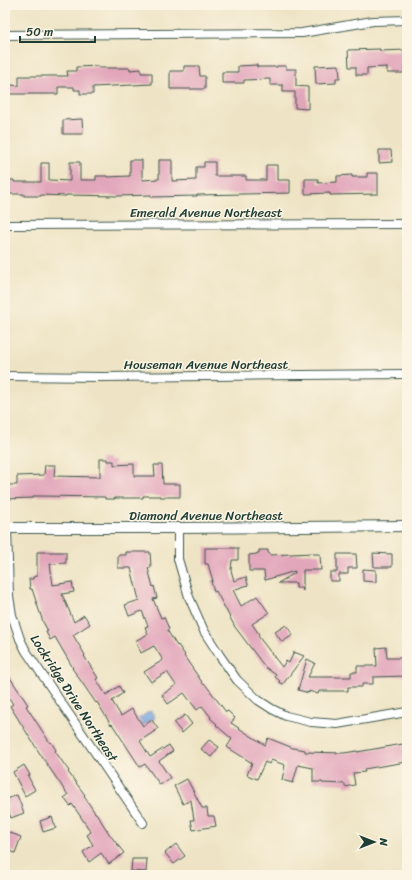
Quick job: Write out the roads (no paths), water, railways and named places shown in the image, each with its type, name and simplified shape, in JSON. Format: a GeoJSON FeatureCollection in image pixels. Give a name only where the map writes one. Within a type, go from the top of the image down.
{"type":"FeatureCollection","features":[{"type":"Feature","properties":{"kind":"street"},"geometry":{"type":"LineString","coordinates":[[5,35],[302,33],[373,21],[407,20]]}},
{"type":"Feature","properties":{"kind":"street","name":"Emerald Avenue Northeast"},"geometry":{"type":"LineString","coordinates":[[5,225],[407,224]]}},
{"type":"Feature","properties":{"kind":"street","name":"Houseman Avenue Northeast"},"geometry":{"type":"LineString","coordinates":[[5,376],[102,377],[407,374]]}},
{"type":"Feature","properties":{"kind":"street","name":"Diamond Avenue Northeast"},"geometry":{"type":"LineString","coordinates":[[6,528],[407,526]]}},
{"type":"Feature","properties":{"kind":"street","name":"Lockridge Drive Northeast"},"geometry":{"type":"LineString","coordinates":[[6,528],[9,596],[12,615],[23,645],[143,823]]}},
{"type":"Feature","properties":{"kind":"street"},"geometry":{"type":"LineString","coordinates":[[178,528],[178,559],[189,597],[204,631],[237,680],[258,700],[286,716],[311,722],[337,724],[407,712]]}},
{"type":"Feature","properties":{"kind":"water"},"geometry":{"type":"Polygon","coordinates":[[[150,711],[153,713],[155,718],[140,727],[137,720],[150,711]]]}}]}
